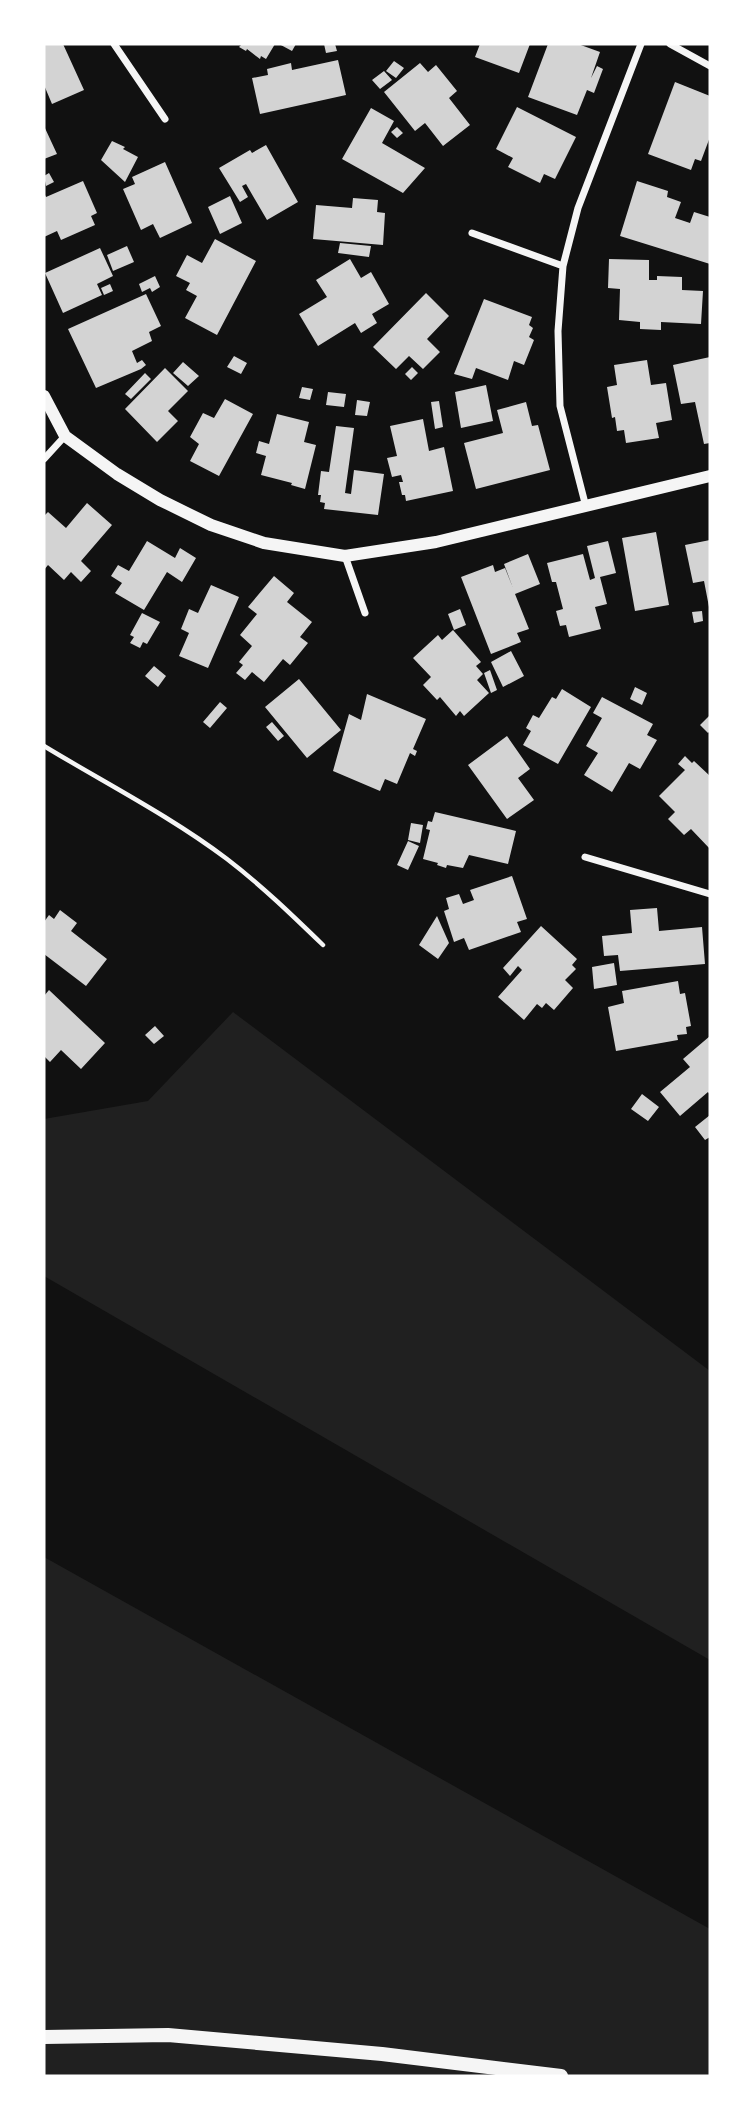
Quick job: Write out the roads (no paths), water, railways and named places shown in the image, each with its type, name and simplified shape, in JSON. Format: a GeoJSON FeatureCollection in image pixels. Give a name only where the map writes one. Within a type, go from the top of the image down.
{"type":"FeatureCollection","features":[{"type":"Feature","properties":{"kind":"main road"},"geometry":{"type":"LineString","coordinates":[[44,2037],[168,2035],[382,2054],[561,2076]]}},
{"type":"Feature","properties":{"kind":"street"},"geometry":{"type":"LineString","coordinates":[[114,44],[165,119]]}},
{"type":"Feature","properties":{"kind":"street"},"geometry":{"type":"LineString","coordinates":[[586,507],[560,406],[558,331],[563,266],[578,208],[641,44]]}},
{"type":"Feature","properties":{"kind":"street"},"geometry":{"type":"LineString","coordinates":[[670,44],[710,66]]}},
{"type":"Feature","properties":{"kind":"street"},"geometry":{"type":"LineString","coordinates":[[472,233],[563,266]]}},
{"type":"Feature","properties":{"kind":"street"},"geometry":{"type":"LineString","coordinates":[[44,396],[65,436],[117,474],[160,500],[211,526],[264,543],[345,556],[436,542],[710,476]]}},
{"type":"Feature","properties":{"kind":"street"},"geometry":{"type":"LineString","coordinates":[[44,459],[65,436]]}},
{"type":"Feature","properties":{"kind":"street"},"geometry":{"type":"LineString","coordinates":[[345,556],[365,613]]}},
{"type":"Feature","properties":{"kind":"street"},"geometry":{"type":"LineString","coordinates":[[585,857],[710,894]]}}]}
